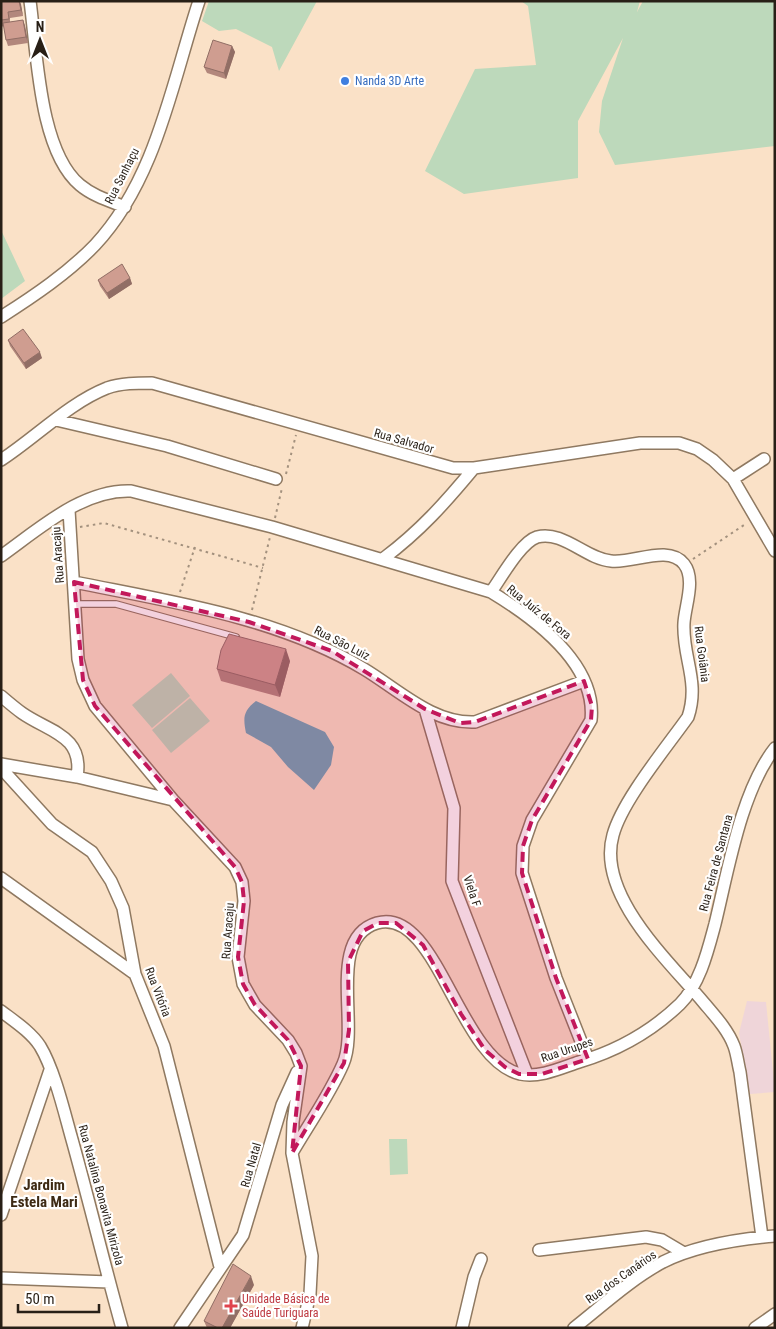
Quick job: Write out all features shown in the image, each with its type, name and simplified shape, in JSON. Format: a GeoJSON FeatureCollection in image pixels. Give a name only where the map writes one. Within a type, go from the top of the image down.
{"type":"FeatureCollection","features":[{"type":"Feature","properties":{"kind":"street"},"geometry":{"type":"LineString","coordinates":[[30,1],[43,104],[51,136],[62,160],[80,185],[98,196],[125,207]]}},
{"type":"Feature","properties":{"kind":"street","name":"Rua Sanhaçu"},"geometry":{"type":"LineString","coordinates":[[1,317],[62,274],[95,245],[125,207],[158,132],[200,1]]}},
{"type":"Feature","properties":{"kind":"street","name":"Rua Salvador"},"geometry":{"type":"LineString","coordinates":[[1,460],[86,399],[107,388],[131,383],[152,383],[433,464],[453,468],[474,468],[657,442],[679,443],[697,448],[714,460],[733,479],[775,551]]}},
{"type":"Feature","properties":{"kind":"street"},"geometry":{"type":"LineString","coordinates":[[56,420],[167,446],[276,479]]}},
{"type":"Feature","properties":{"kind":"street"},"geometry":{"type":"LineString","coordinates":[[733,479],[764,459]]}},
{"type":"Feature","properties":{"kind":"street"},"geometry":{"type":"LineString","coordinates":[[384,558],[412,538],[438,512],[474,468]]}},
{"type":"Feature","properties":{"kind":"street","name":"Rua Juíz de Fora"},"geometry":{"type":"LineString","coordinates":[[69,510],[96,496],[114,491],[150,495],[384,558],[491,592],[510,604],[561,647],[573,660],[584,682],[592,706],[591,720],[532,820],[523,846],[522,873],[556,978],[588,1059]]}},
{"type":"Feature","properties":{"kind":"street"},"geometry":{"type":"LineString","coordinates":[[1,556],[69,510]]}},
{"type":"Feature","properties":{"kind":"street","name":"Rua Aracaju"},"geometry":{"type":"LineString","coordinates":[[69,510],[78,659],[83,680],[95,706],[173,800],[235,867],[242,882],[244,901],[238,957],[243,984],[255,1005],[288,1040],[296,1053],[300,1066]]}},
{"type":"Feature","properties":{"kind":"street"},"geometry":{"type":"LineString","coordinates":[[491,592],[525,545],[535,538],[547,536],[560,539],[601,560],[619,562],[668,554],[676,556],[685,565]]}},
{"type":"Feature","properties":{"kind":"street","name":"Rua Goiânia"},"geometry":{"type":"LineString","coordinates":[[685,565],[688,576],[684,639],[693,682],[693,702],[688,717],[622,812],[612,836],[610,862],[616,885],[637,924],[691,988]]}},
{"type":"Feature","properties":{"kind":"street","name":"Rua São Luiz"},"geometry":{"type":"LineString","coordinates":[[74,582],[176,603],[294,635],[341,656],[425,709],[460,723],[475,722],[584,682]]}},
{"type":"Feature","properties":{"kind":"street"},"geometry":{"type":"LineString","coordinates":[[1,696],[22,714],[62,736],[75,750],[80,762],[77,777]]}},
{"type":"Feature","properties":{"kind":"street","name":"Viela F"},"geometry":{"type":"LineString","coordinates":[[425,709],[454,808],[452,881],[526,1074]]}},
{"type":"Feature","properties":{"kind":"street","name":"Rua Feira de Santana"},"geometry":{"type":"LineString","coordinates":[[691,988],[708,952],[742,817],[767,758],[775,748]]}},
{"type":"Feature","properties":{"kind":"street"},"geometry":{"type":"LineString","coordinates":[[1,764],[77,777],[173,800]]}},
{"type":"Feature","properties":{"kind":"street","name":"Rua Vitória"},"geometry":{"type":"LineString","coordinates":[[1,768],[52,824],[92,852],[111,881],[123,908],[135,974],[164,1046],[220,1267]]}},
{"type":"Feature","properties":{"kind":"street"},"geometry":{"type":"LineString","coordinates":[[1,878],[135,974]]}},
{"type":"Feature","properties":{"kind":"street","name":"Rua Urupes"},"geometry":{"type":"LineString","coordinates":[[292,1153],[344,1063],[349,1030],[348,962],[352,945],[363,930],[378,922],[396,923],[410,930],[436,965],[461,1014],[485,1050],[505,1067],[526,1074],[542,1074],[588,1059],[639,1036],[663,1019],[682,1002],[691,988]]}},
{"type":"Feature","properties":{"kind":"street"},"geometry":{"type":"LineString","coordinates":[[691,988],[720,1021],[734,1045],[740,1072],[762,1237]]}},
{"type":"Feature","properties":{"kind":"street","name":"Rua Natalina Bonavita Mirizola"},"geometry":{"type":"LineString","coordinates":[[1,1011],[26,1031],[40,1046],[50,1070],[64,1110],[96,1223],[109,1282],[122,1328]]}},
{"type":"Feature","properties":{"kind":"street"},"geometry":{"type":"LineString","coordinates":[[300,1066],[293,1122],[292,1153],[312,1256],[310,1294],[302,1328]]}},
{"type":"Feature","properties":{"kind":"street","name":"Rua Natal"},"geometry":{"type":"LineString","coordinates":[[180,1328],[243,1235],[282,1105],[300,1066]]}},
{"type":"Feature","properties":{"kind":"street"},"geometry":{"type":"LineString","coordinates":[[1,1214],[50,1070]]}},
{"type":"Feature","properties":{"kind":"street","name":"Rua dos Canários"},"geometry":{"type":"LineString","coordinates":[[574,1328],[639,1278],[684,1253],[707,1246],[775,1236]]}},
{"type":"Feature","properties":{"kind":"street"},"geometry":{"type":"LineString","coordinates":[[539,1250],[646,1237],[662,1240],[684,1253]]}},
{"type":"Feature","properties":{"kind":"street"},"geometry":{"type":"LineString","coordinates":[[462,1328],[474,1277],[481,1259]]}},
{"type":"Feature","properties":{"kind":"street"},"geometry":{"type":"LineString","coordinates":[[1,1278],[109,1282]]}},
{"type":"Feature","properties":{"kind":"street"},"geometry":{"type":"LineString","coordinates":[[754,1328],[775,1314]]}},
{"type":"Feature","properties":{"kind":"lane"},"geometry":{"type":"LineString","coordinates":[[75,604],[116,604],[241,639]]}},
{"type":"Feature","properties":{"kind":"path"},"geometry":{"type":"LineString","coordinates":[[685,565],[755,518]]}},
{"type":"Feature","properties":{"kind":"path"},"geometry":{"type":"LineString","coordinates":[[70,529],[104,523],[195,547],[263,568]]}},
{"type":"Feature","properties":{"kind":"path"},"geometry":{"type":"LineString","coordinates":[[176,603],[195,547]]}},
{"type":"Feature","properties":{"kind":"highlighted area"},"geometry":{"type":"Polygon","coordinates":[[[74,582],[249,622],[332,651],[425,709],[460,723],[475,722],[584,681],[592,706],[591,720],[532,820],[523,846],[522,873],[556,978],[588,1059],[542,1074],[519,1074],[505,1067],[485,1050],[461,1014],[423,945],[396,923],[378,923],[363,931],[348,962],[349,1030],[344,1063],[292,1153],[301,1066],[288,1040],[255,1005],[243,984],[238,957],[244,901],[242,882],[235,867],[95,706],[83,680],[74,582]]]}},
{"type":"Feature","properties":{"kind":"shaded area"},"geometry":{"type":"Polygon","coordinates":[[[747,1001],[766,1002],[775,1092],[750,1094],[739,1033],[747,1001]]]}},
{"type":"Feature","properties":{"kind":"green space"},"geometry":{"type":"Polygon","coordinates":[[[209,1],[317,1],[279,71],[272,47],[236,29],[219,31],[202,21],[209,1]]]}},
{"type":"Feature","properties":{"kind":"green space"},"geometry":{"type":"Polygon","coordinates":[[[521,1],[640,1],[637,12],[643,1],[775,1],[775,146],[615,165],[599,132],[602,101],[623,38],[578,121],[578,178],[464,194],[425,171],[475,69],[536,65],[528,6],[521,1]]]}},
{"type":"Feature","properties":{"kind":"green space"},"geometry":{"type":"Polygon","coordinates":[[[1,230],[25,281],[1,299],[1,230]]]}},
{"type":"Feature","properties":{"kind":"green space"},"geometry":{"type":"Polygon","coordinates":[[[171,673],[190,696],[152,728],[132,705],[171,673]]]}},
{"type":"Feature","properties":{"kind":"green space"},"geometry":{"type":"Polygon","coordinates":[[[190,698],[210,721],[171,753],[152,730],[190,698]]]}},
{"type":"Feature","properties":{"kind":"green space"},"geometry":{"type":"Polygon","coordinates":[[[389,1139],[407,1139],[408,1174],[390,1175],[389,1139]]]}},
{"type":"Feature","properties":{"kind":"water"},"geometry":{"type":"Polygon","coordinates":[[[256,701],[325,732],[334,747],[331,765],[314,790],[288,767],[271,747],[246,733],[245,715],[256,701]]]}},
{"type":"Feature","properties":{"kind":"building"},"geometry":{"type":"Polygon","coordinates":[[[1,1],[19,1],[21,10],[8,12],[9,19],[1,20],[1,1]]]}},
{"type":"Feature","properties":{"kind":"building"},"geometry":{"type":"Polygon","coordinates":[[[23,20],[26,37],[6,40],[3,23],[23,20]]]}},
{"type":"Feature","properties":{"kind":"building"},"geometry":{"type":"Polygon","coordinates":[[[213,40],[232,46],[224,73],[204,67],[213,40]]]}},
{"type":"Feature","properties":{"kind":"building"},"geometry":{"type":"Polygon","coordinates":[[[122,264],[130,278],[107,293],[98,280],[122,264]]]}},
{"type":"Feature","properties":{"kind":"building"},"geometry":{"type":"Polygon","coordinates":[[[23,329],[40,352],[24,363],[8,340],[23,329]]]}},
{"type":"Feature","properties":{"kind":"building"},"geometry":{"type":"Polygon","coordinates":[[[229,634],[286,649],[275,685],[217,669],[221,650],[229,634]]]}},
{"type":"Feature","properties":{"kind":"building"},"geometry":{"type":"Polygon","coordinates":[[[233,1264],[251,1276],[222,1328],[218,1328],[204,1321],[233,1264]]]}},
{"type":"Feature","properties":{"kind":"place","name":"Nanda 3D Arte"},"geometry":{"type":"Point","coordinates":[345,81]}},
{"type":"Feature","properties":{"kind":"place","name":"Unidade Básica de Saúde Turiguara"},"geometry":{"type":"Point","coordinates":[231,1306]}},
{"type":"Feature","properties":{"kind":"district","name":"Jardim Estela Mari"},"geometry":{"type":"Point","coordinates":[44,1194]}}]}
